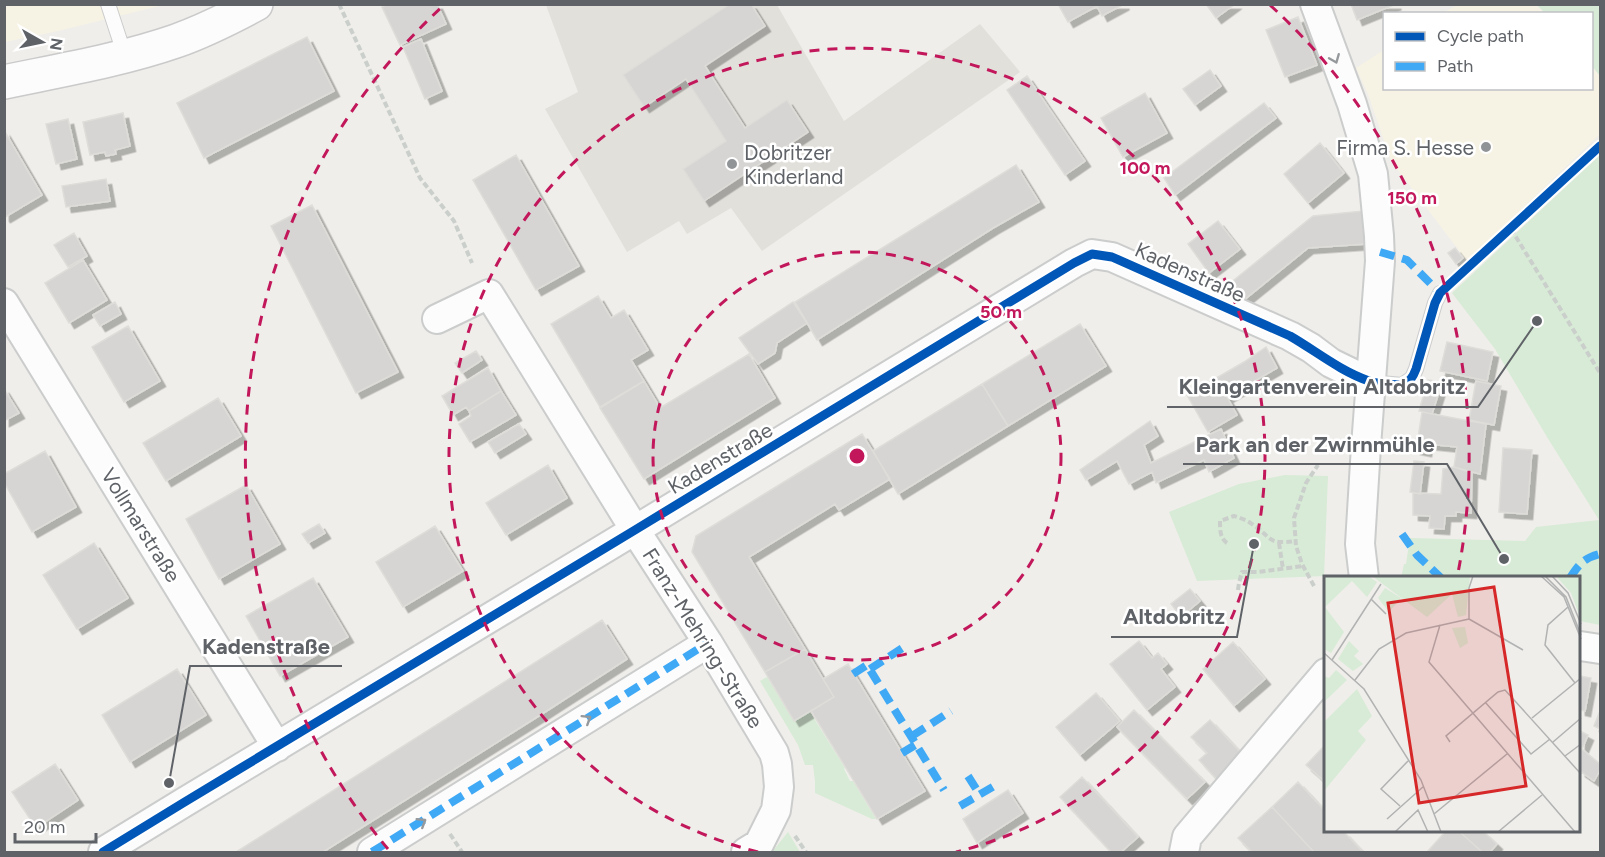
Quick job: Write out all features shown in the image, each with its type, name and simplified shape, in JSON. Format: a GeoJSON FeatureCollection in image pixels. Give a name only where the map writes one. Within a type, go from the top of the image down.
{"type":"FeatureCollection","features":[{"type":"Feature","properties":{"kind":"main road"},"geometry":{"type":"LineString","coordinates":[[4,82],[125,56],[176,41],[224,21],[256,4]]}},
{"type":"Feature","properties":{"kind":"street"},"geometry":{"type":"LineString","coordinates":[[1315,4],[1352,104],[1373,174],[1379,236],[1380,261],[1360,544],[1364,576]]}},
{"type":"Feature","properties":{"kind":"street","name":"Kadenstraße"},"geometry":{"type":"LineString","coordinates":[[103,852],[1092,254],[1112,257],[1290,336],[1331,363],[1370,382]]}},
{"type":"Feature","properties":{"kind":"street","name":"Franz-Mehring-Straße"},"geometry":{"type":"LineString","coordinates":[[437,320],[489,294],[708,643],[774,753],[779,787],[776,810],[759,844],[746,852]]}},
{"type":"Feature","properties":{"kind":"street","name":"Vollmarstraße"},"geometry":{"type":"LineString","coordinates":[[4,303],[277,747]]}},
{"type":"Feature","properties":{"kind":"street"},"geometry":{"type":"LineString","coordinates":[[372,852],[708,643]]}},
{"type":"Feature","properties":{"kind":"street"},"geometry":{"type":"LineString","coordinates":[[1581,646],[1600,649]]}},
{"type":"Feature","properties":{"kind":"street"},"geometry":{"type":"LineString","coordinates":[[1184,852],[1187,837],[1324,675]]}},
{"type":"Feature","properties":{"kind":"lane"},"geometry":{"type":"LineString","coordinates":[[108,4],[125,56]]}},
{"type":"Feature","properties":{"kind":"lane"},"geometry":{"type":"LineString","coordinates":[[1370,382],[1402,385],[1412,378],[1440,293]]}},
{"type":"Feature","properties":{"kind":"path"},"geometry":{"type":"LineString","coordinates":[[339,4],[420,178],[454,222],[472,263]]}},
{"type":"Feature","properties":{"kind":"path"},"geometry":{"type":"LineString","coordinates":[[1511,229],[1600,373]]}},
{"type":"Feature","properties":{"kind":"path"},"geometry":{"type":"LineString","coordinates":[[1314,586],[1296,546],[1294,518],[1306,483],[1318,465]]}},
{"type":"Feature","properties":{"kind":"path"},"geometry":{"type":"LineString","coordinates":[[1227,543],[1220,530],[1220,522],[1234,516],[1251,523],[1279,543],[1295,541]]}},
{"type":"Feature","properties":{"kind":"path"},"geometry":{"type":"LineString","coordinates":[[1279,543],[1283,569]]}},
{"type":"Feature","properties":{"kind":"path"},"geometry":{"type":"LineString","coordinates":[[1238,590],[1242,572],[1304,566]]}},
{"type":"Feature","properties":{"kind":"shaded area"},"geometry":{"type":"Polygon","coordinates":[[[5,5],[163,5],[5,42],[5,5]]]}},
{"type":"Feature","properties":{"kind":"shaded area","name":"Dobritzer Kinderland"},"geometry":{"type":"Polygon","coordinates":[[[546,5],[777,5],[844,121],[980,24],[1020,72],[762,251],[731,208],[687,234],[679,221],[627,252],[545,109],[578,92],[546,5]]]}},
{"type":"Feature","properties":{"kind":"shaded area"},"geometry":{"type":"Polygon","coordinates":[[[1457,5],[1536,5],[1543,12],[1445,12],[1457,5]]]}},
{"type":"Feature","properties":{"kind":"shaded area","name":"Firma S. Hesse"},"geometry":{"type":"Polygon","coordinates":[[[1383,51],[1383,90],[1593,90],[1593,67],[1600,76],[1600,134],[1467,261],[1391,161],[1368,94],[1356,68],[1383,51]]]}},
{"type":"Feature","properties":{"kind":"green space"},"geometry":{"type":"Polygon","coordinates":[[[1537,5],[1600,5],[1600,76],[1593,67],[1593,12],[1544,12],[1537,5]]]}},
{"type":"Feature","properties":{"kind":"green space"},"geometry":{"type":"Polygon","coordinates":[[[1600,155],[1600,625],[1581,621],[1581,576],[1401,576],[1404,564],[1406,564],[1410,538],[1525,541],[1536,527],[1599,520],[1495,349],[1452,293],[1600,155]]]}},
{"type":"Feature","properties":{"kind":"green space"},"geometry":{"type":"Polygon","coordinates":[[[1285,475],[1328,476],[1324,576],[1197,581],[1169,512],[1239,484],[1285,475]]]}},
{"type":"Feature","properties":{"kind":"green space"},"geometry":{"type":"Polygon","coordinates":[[[767,677],[794,721],[810,712],[845,768],[850,781],[853,781],[876,819],[815,793],[813,765],[805,765],[798,745],[760,681],[767,677]]]}},
{"type":"Feature","properties":{"kind":"green space"},"geometry":{"type":"Polygon","coordinates":[[[788,832],[800,852],[772,852],[788,832]]]}},
{"type":"Feature","properties":{"kind":"building"},"geometry":{"type":"Polygon","coordinates":[[[388,4],[437,4],[446,24],[400,45],[382,7],[388,4]]]}},
{"type":"Feature","properties":{"kind":"building"},"geometry":{"type":"Polygon","coordinates":[[[730,4],[751,4],[765,26],[705,66],[745,128],[787,100],[808,132],[704,201],[683,169],[726,141],[686,79],[644,107],[623,75],[730,4]]]}},
{"type":"Feature","properties":{"kind":"building"},"geometry":{"type":"Polygon","coordinates":[[[1058,4],[1124,4],[1102,16],[1097,6],[1068,22],[1058,4]]]}},
{"type":"Feature","properties":{"kind":"building"},"geometry":{"type":"Polygon","coordinates":[[[1206,4],[1235,4],[1216,18],[1206,4]]]}},
{"type":"Feature","properties":{"kind":"building"},"geometry":{"type":"Polygon","coordinates":[[[1351,4],[1396,4],[1357,20],[1351,4]]]}},
{"type":"Feature","properties":{"kind":"building"},"geometry":{"type":"Polygon","coordinates":[[[1298,17],[1317,65],[1285,77],[1266,30],[1298,17]]]}},
{"type":"Feature","properties":{"kind":"building"},"geometry":{"type":"Polygon","coordinates":[[[307,37],[334,91],[204,158],[177,103],[307,37]]]}},
{"type":"Feature","properties":{"kind":"building"},"geometry":{"type":"Polygon","coordinates":[[[421,39],[442,91],[425,99],[403,47],[421,39]]]}},
{"type":"Feature","properties":{"kind":"building"},"geometry":{"type":"Polygon","coordinates":[[[1210,70],[1221,86],[1195,105],[1183,89],[1210,70]]]}},
{"type":"Feature","properties":{"kind":"building"},"geometry":{"type":"Polygon","coordinates":[[[1027,76],[1085,161],[1065,175],[1007,90],[1027,76]]]}},
{"type":"Feature","properties":{"kind":"building"},"geometry":{"type":"Polygon","coordinates":[[[1145,93],[1167,133],[1123,157],[1101,118],[1145,93]]]}},
{"type":"Feature","properties":{"kind":"building"},"geometry":{"type":"Polygon","coordinates":[[[1264,103],[1276,118],[1175,195],[1164,178],[1264,103]]]}},
{"type":"Feature","properties":{"kind":"building"},"geometry":{"type":"Polygon","coordinates":[[[123,113],[130,146],[115,150],[116,154],[106,156],[105,152],[90,155],[83,122],[123,113]]]}},
{"type":"Feature","properties":{"kind":"building"},"geometry":{"type":"Polygon","coordinates":[[[68,119],[77,159],[56,164],[46,124],[68,119]]]}},
{"type":"Feature","properties":{"kind":"building"},"geometry":{"type":"Polygon","coordinates":[[[5,132],[42,195],[5,217],[4,216],[5,132]]]}},
{"type":"Feature","properties":{"kind":"building"},"geometry":{"type":"Polygon","coordinates":[[[1320,143],[1344,173],[1308,203],[1284,174],[1320,143]]]}},
{"type":"Feature","properties":{"kind":"building"},"geometry":{"type":"Polygon","coordinates":[[[516,155],[579,266],[536,290],[473,180],[516,155]]]}},
{"type":"Feature","properties":{"kind":"building"},"geometry":{"type":"Polygon","coordinates":[[[1016,165],[1039,202],[993,228],[817,340],[795,302],[1016,165]]]}},
{"type":"Feature","properties":{"kind":"building"},"geometry":{"type":"Polygon","coordinates":[[[106,179],[110,201],[66,207],[62,186],[106,179]]]}},
{"type":"Feature","properties":{"kind":"building"},"geometry":{"type":"Polygon","coordinates":[[[312,205],[398,372],[356,393],[271,226],[312,205]]]}},
{"type":"Feature","properties":{"kind":"building"},"geometry":{"type":"Polygon","coordinates":[[[1363,211],[1366,244],[1308,248],[1244,300],[1229,284],[1313,216],[1363,211]]]}},
{"type":"Feature","properties":{"kind":"building"},"geometry":{"type":"Polygon","coordinates":[[[1218,221],[1240,249],[1209,273],[1188,244],[1218,221]]]}},
{"type":"Feature","properties":{"kind":"building"},"geometry":{"type":"Polygon","coordinates":[[[74,233],[87,256],[68,267],[54,245],[74,233]]]}},
{"type":"Feature","properties":{"kind":"building"},"geometry":{"type":"Polygon","coordinates":[[[1455,248],[1463,258],[1456,264],[1448,253],[1455,248]]]}},
{"type":"Feature","properties":{"kind":"building"},"geometry":{"type":"Polygon","coordinates":[[[83,260],[107,300],[69,323],[45,283],[83,260]]]}},
{"type":"Feature","properties":{"kind":"building"},"geometry":{"type":"Polygon","coordinates":[[[598,296],[611,318],[624,310],[648,350],[631,360],[644,381],[600,407],[551,324],[598,296]]]}},
{"type":"Feature","properties":{"kind":"building"},"geometry":{"type":"Polygon","coordinates":[[[115,302],[121,314],[100,326],[93,315],[115,302]]]}},
{"type":"Feature","properties":{"kind":"building"},"geometry":{"type":"Polygon","coordinates":[[[793,302],[807,323],[777,343],[775,353],[758,364],[739,338],[793,302]]]}},
{"type":"Feature","properties":{"kind":"building"},"geometry":{"type":"Polygon","coordinates":[[[1080,324],[1106,366],[1008,426],[982,384],[1080,324]]]}},
{"type":"Feature","properties":{"kind":"building"},"geometry":{"type":"Polygon","coordinates":[[[128,326],[160,381],[124,402],[92,347],[128,326]]]}},
{"type":"Feature","properties":{"kind":"building"},"geometry":{"type":"Polygon","coordinates":[[[1447,342],[1493,352],[1487,381],[1440,371],[1447,342]]]}},
{"type":"Feature","properties":{"kind":"building"},"geometry":{"type":"Polygon","coordinates":[[[1266,347],[1277,368],[1227,397],[1237,415],[1208,432],[1187,395],[1266,347]]]}},
{"type":"Feature","properties":{"kind":"building"},"geometry":{"type":"Polygon","coordinates":[[[476,351],[482,360],[462,373],[455,363],[476,351]]]}},
{"type":"Feature","properties":{"kind":"building"},"geometry":{"type":"Polygon","coordinates":[[[749,354],[775,398],[644,479],[600,408],[644,381],[660,408],[749,354]]]}},
{"type":"Feature","properties":{"kind":"building"},"geometry":{"type":"Polygon","coordinates":[[[488,368],[501,391],[469,411],[466,407],[453,415],[442,396],[488,368]]]}},
{"type":"Feature","properties":{"kind":"building"},"geometry":{"type":"Polygon","coordinates":[[[1428,380],[1442,382],[1432,414],[1419,411],[1428,380]]]}},
{"type":"Feature","properties":{"kind":"building"},"geometry":{"type":"Polygon","coordinates":[[[1476,381],[1501,386],[1494,425],[1469,420],[1476,381]]]}},
{"type":"Feature","properties":{"kind":"building"},"geometry":{"type":"Polygon","coordinates":[[[982,384],[1008,426],[898,494],[873,451],[982,384]]]}},
{"type":"Feature","properties":{"kind":"building"},"geometry":{"type":"Polygon","coordinates":[[[4,389],[19,413],[4,421],[4,389]]]}},
{"type":"Feature","properties":{"kind":"building"},"geometry":{"type":"Polygon","coordinates":[[[501,391],[516,415],[470,442],[459,424],[471,416],[469,411],[501,391]]]}},
{"type":"Feature","properties":{"kind":"building"},"geometry":{"type":"Polygon","coordinates":[[[218,398],[241,436],[166,481],[143,443],[218,398]]]}},
{"type":"Feature","properties":{"kind":"building"},"geometry":{"type":"Polygon","coordinates":[[[1422,412],[1486,424],[1480,474],[1454,467],[1457,447],[1427,444],[1426,451],[1415,449],[1422,412]]]}},
{"type":"Feature","properties":{"kind":"building"},"geometry":{"type":"Polygon","coordinates":[[[1150,421],[1158,436],[1144,445],[1151,463],[1221,429],[1234,458],[1209,472],[1204,460],[1156,483],[1152,472],[1129,484],[1117,461],[1086,480],[1080,470],[1150,421]]]}},
{"type":"Feature","properties":{"kind":"building"},"geometry":{"type":"Polygon","coordinates":[[[519,424],[526,434],[495,453],[488,442],[519,424]]]}},
{"type":"Feature","properties":{"kind":"building"},"geometry":{"type":"Polygon","coordinates":[[[862,434],[890,479],[839,510],[835,504],[749,557],[805,649],[765,672],[692,552],[696,536],[862,434]]]}},
{"type":"Feature","properties":{"kind":"building"},"geometry":{"type":"Polygon","coordinates":[[[1503,448],[1532,450],[1527,514],[1499,512],[1503,448]]]}},
{"type":"Feature","properties":{"kind":"building"},"geometry":{"type":"Polygon","coordinates":[[[45,451],[76,507],[32,532],[4,482],[4,474],[45,451]]]}},
{"type":"Feature","properties":{"kind":"building"},"geometry":{"type":"Polygon","coordinates":[[[1414,461],[1424,462],[1420,494],[1410,492],[1414,461]]]}},
{"type":"Feature","properties":{"kind":"building"},"geometry":{"type":"Polygon","coordinates":[[[548,465],[567,498],[506,535],[486,503],[548,465]]]}},
{"type":"Feature","properties":{"kind":"building"},"geometry":{"type":"Polygon","coordinates":[[[1454,467],[1472,473],[1471,513],[1456,512],[1456,516],[1445,516],[1444,529],[1429,528],[1430,516],[1413,515],[1413,493],[1441,494],[1443,469],[1454,467]]]}},
{"type":"Feature","properties":{"kind":"building"},"geometry":{"type":"Polygon","coordinates":[[[246,485],[280,544],[219,579],[186,519],[246,485]]]}},
{"type":"Feature","properties":{"kind":"building"},"geometry":{"type":"Polygon","coordinates":[[[319,524],[325,533],[308,543],[302,534],[319,524]]]}},
{"type":"Feature","properties":{"kind":"building"},"geometry":{"type":"Polygon","coordinates":[[[435,526],[463,571],[403,607],[376,562],[435,526]]]}},
{"type":"Feature","properties":{"kind":"building"},"geometry":{"type":"Polygon","coordinates":[[[94,543],[128,598],[77,629],[43,575],[94,543]]]}},
{"type":"Feature","properties":{"kind":"building"},"geometry":{"type":"Polygon","coordinates":[[[313,578],[348,637],[280,676],[246,616],[313,578]]]}},
{"type":"Feature","properties":{"kind":"building"},"geometry":{"type":"Polygon","coordinates":[[[1190,589],[1200,601],[1181,617],[1171,604],[1190,589]]]}},
{"type":"Feature","properties":{"kind":"building"},"geometry":{"type":"Polygon","coordinates":[[[602,620],[627,659],[545,712],[323,852],[236,852],[602,620]]]}},
{"type":"Feature","properties":{"kind":"building"},"geometry":{"type":"Polygon","coordinates":[[[1139,641],[1152,658],[1158,653],[1167,664],[1161,669],[1175,687],[1147,710],[1110,664],[1139,641]]]}},
{"type":"Feature","properties":{"kind":"building"},"geometry":{"type":"Polygon","coordinates":[[[1233,642],[1265,679],[1234,706],[1203,669],[1233,642]]]}},
{"type":"Feature","properties":{"kind":"building"},"geometry":{"type":"Polygon","coordinates":[[[805,649],[834,697],[794,721],[765,672],[805,649]]]}},
{"type":"Feature","properties":{"kind":"building"},"geometry":{"type":"Polygon","coordinates":[[[848,664],[925,791],[877,819],[811,711],[834,697],[823,679],[848,664]]]}},
{"type":"Feature","properties":{"kind":"building"},"geometry":{"type":"Polygon","coordinates":[[[177,669],[206,715],[130,762],[102,715],[177,669]]]}},
{"type":"Feature","properties":{"kind":"building"},"geometry":{"type":"Polygon","coordinates":[[[1581,676],[1591,678],[1585,711],[1581,710],[1581,676]]]}},
{"type":"Feature","properties":{"kind":"building"},"geometry":{"type":"Polygon","coordinates":[[[1096,693],[1120,721],[1080,755],[1056,727],[1096,693]]]}},
{"type":"Feature","properties":{"kind":"building"},"geometry":{"type":"Polygon","coordinates":[[[1134,710],[1205,782],[1187,799],[1117,727],[1134,710]]]}},
{"type":"Feature","properties":{"kind":"building"},"geometry":{"type":"Polygon","coordinates":[[[1600,711],[1600,729],[1594,726],[1600,711]]]}},
{"type":"Feature","properties":{"kind":"building"},"geometry":{"type":"Polygon","coordinates":[[[1210,720],[1244,756],[1218,781],[1199,760],[1207,753],[1191,737],[1210,720]]]}},
{"type":"Feature","properties":{"kind":"building"},"geometry":{"type":"Polygon","coordinates":[[[1581,732],[1588,735],[1582,749],[1600,764],[1600,770],[1594,781],[1581,772],[1581,732]]]}},
{"type":"Feature","properties":{"kind":"building"},"geometry":{"type":"Polygon","coordinates":[[[1324,746],[1323,780],[1306,765],[1324,746]]]}},
{"type":"Feature","properties":{"kind":"building"},"geometry":{"type":"Polygon","coordinates":[[[55,764],[78,800],[36,828],[12,792],[55,764]]]}},
{"type":"Feature","properties":{"kind":"building"},"geometry":{"type":"Polygon","coordinates":[[[1082,777],[1138,837],[1121,852],[1111,852],[1060,797],[1082,777]]]}},
{"type":"Feature","properties":{"kind":"building"},"geometry":{"type":"Polygon","coordinates":[[[1298,782],[1324,810],[1324,833],[1345,833],[1363,852],[1314,852],[1272,807],[1298,782]]]}},
{"type":"Feature","properties":{"kind":"building"},"geometry":{"type":"Polygon","coordinates":[[[1008,790],[1023,813],[977,843],[963,819],[1008,790]]]}},
{"type":"Feature","properties":{"kind":"building"},"geometry":{"type":"Polygon","coordinates":[[[1272,807],[1314,852],[1252,852],[1238,838],[1272,807]]]}},
{"type":"Feature","properties":{"kind":"building"},"geometry":{"type":"Polygon","coordinates":[[[1444,833],[1461,833],[1482,852],[1427,852],[1444,833]]]}},
{"type":"Feature","properties":{"kind":"building"},"geometry":{"type":"Polygon","coordinates":[[[1461,833],[1485,833],[1497,844],[1490,852],[1482,852],[1461,833]]]}},
{"type":"Feature","properties":{"kind":"marked path"},"geometry":{"type":"LineString","coordinates":[[1380,252],[1407,260],[1440,293],[1444,290]]}},
{"type":"Feature","properties":{"kind":"marked path"},"geometry":{"type":"LineString","coordinates":[[1402,534],[1417,555],[1439,576]]}},
{"type":"Feature","properties":{"kind":"marked path"},"geometry":{"type":"LineString","coordinates":[[1571,576],[1582,562],[1600,554]]}},
{"type":"Feature","properties":{"kind":"marked path"},"geometry":{"type":"LineString","coordinates":[[372,852],[708,643]]}},
{"type":"Feature","properties":{"kind":"marked path"},"geometry":{"type":"LineString","coordinates":[[870,669],[907,645]]}},
{"type":"Feature","properties":{"kind":"marked path"},"geometry":{"type":"LineString","coordinates":[[853,674],[867,665],[944,790]]}},
{"type":"Feature","properties":{"kind":"marked path"},"geometry":{"type":"LineString","coordinates":[[912,736],[951,711]]}},
{"type":"Feature","properties":{"kind":"marked path"},"geometry":{"type":"LineString","coordinates":[[902,753],[917,744]]}},
{"type":"Feature","properties":{"kind":"marked path"},"geometry":{"type":"LineString","coordinates":[[968,776],[980,795]]}},
{"type":"Feature","properties":{"kind":"marked path"},"geometry":{"type":"LineString","coordinates":[[960,806],[996,785]]}},
{"type":"Feature","properties":{"kind":"cycle path"},"geometry":{"type":"LineString","coordinates":[[103,852],[1092,254],[1112,257],[1290,336],[1358,377],[1377,383],[1405,384],[1411,379],[1416,369],[1440,293],[1600,146]]}},
{"type":"Feature","properties":{"kind":"place","name":"Firma S. Hesse"},"geometry":{"type":"Point","coordinates":[1486,147]}},
{"type":"Feature","properties":{"kind":"place","name":"Dobritzer Kinderland"},"geometry":{"type":"Point","coordinates":[732,164]}},
{"type":"Feature","properties":{"kind":"place","name":"Kleingartenverein Altdobritz"},"geometry":{"type":"Point","coordinates":[1537,321]}},
{"type":"Feature","properties":{"kind":"place","name":"Altdobritz"},"geometry":{"type":"Point","coordinates":[1254,544]}},
{"type":"Feature","properties":{"kind":"place","name":"Park an der Zwirnmühle"},"geometry":{"type":"Point","coordinates":[1504,559]}},
{"type":"Feature","properties":{"kind":"place","name":"Kadenstraße"},"geometry":{"type":"Point","coordinates":[169,783]}}]}
